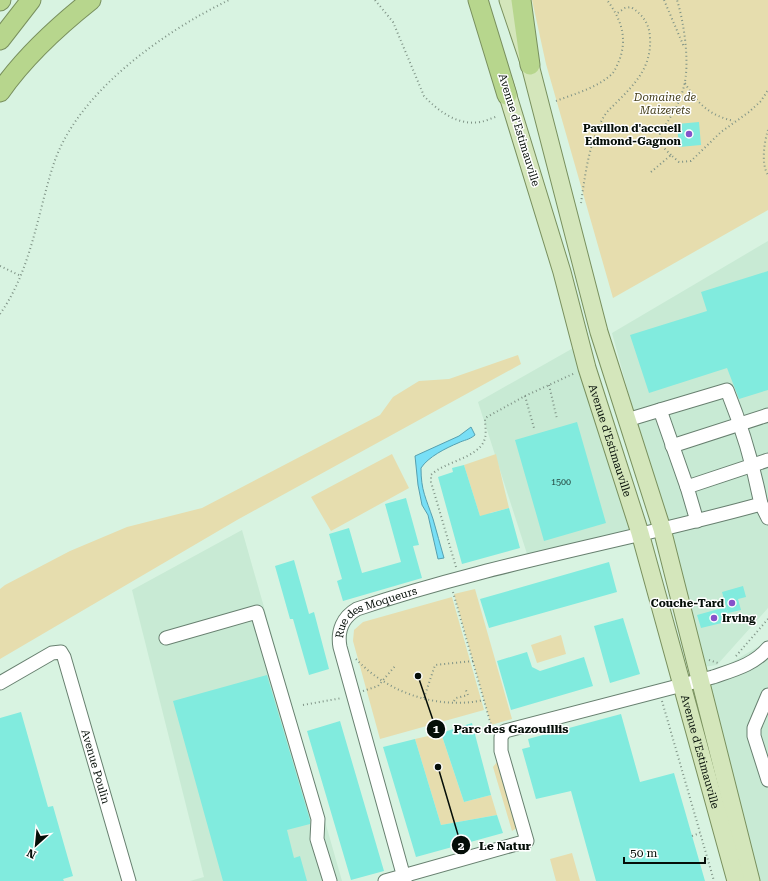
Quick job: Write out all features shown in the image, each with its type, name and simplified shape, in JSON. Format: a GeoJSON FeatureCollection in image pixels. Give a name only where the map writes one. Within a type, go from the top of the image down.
{"type":"FeatureCollection","features":[{"type":"Feature","properties":{"kind":"highway"},"geometry":{"type":"LineString","coordinates":[[0,40],[30,0]]}},
{"type":"Feature","properties":{"kind":"highway"},"geometry":{"type":"LineString","coordinates":[[0,92],[27,57],[60,25],[91,0]]}},
{"type":"Feature","properties":{"kind":"highway"},"geometry":{"type":"LineString","coordinates":[[478,0],[507,95]]}},
{"type":"Feature","properties":{"kind":"highway"},"geometry":{"type":"LineString","coordinates":[[521,0],[530,66]]}},
{"type":"Feature","properties":{"kind":"main road","name":"Avenue d'Estimauville"},"geometry":{"type":"LineString","coordinates":[[482,0],[507,95],[562,272],[587,368],[640,533],[692,683],[751,881]]}},
{"type":"Feature","properties":{"kind":"main road","name":"Avenue d'Estimauville"},"geometry":{"type":"LineString","coordinates":[[508,0],[530,66],[599,332],[662,529],[692,683],[736,881]]}},
{"type":"Feature","properties":{"kind":"street"},"geometry":{"type":"LineString","coordinates":[[627,420],[727,390],[741,424],[753,464],[761,504],[768,518]]}},
{"type":"Feature","properties":{"kind":"street"},"geometry":{"type":"LineString","coordinates":[[660,410],[687,487],[697,521]]}},
{"type":"Feature","properties":{"kind":"street"},"geometry":{"type":"LineString","coordinates":[[672,446],[768,415]]}},
{"type":"Feature","properties":{"kind":"street"},"geometry":{"type":"LineString","coordinates":[[687,487],[768,460]]}},
{"type":"Feature","properties":{"kind":"street","name":"Rue des Moqueurs"},"geometry":{"type":"LineString","coordinates":[[404,878],[340,647],[339,633],[344,621],[353,612],[362,608],[529,560],[640,533],[697,521],[761,504]]}},
{"type":"Feature","properties":{"kind":"street"},"geometry":{"type":"LineString","coordinates":[[166,638],[257,612],[318,819],[317,839],[330,881]]}},
{"type":"Feature","properties":{"kind":"street"},"geometry":{"type":"LineString","coordinates":[[385,881],[404,878],[527,841],[501,751],[500,741],[505,731],[659,690],[692,683],[744,666],[763,654],[768,648]]}},
{"type":"Feature","properties":{"kind":"street","name":"Avenue Poulin"},"geometry":{"type":"LineString","coordinates":[[0,684],[52,653],[61,652],[64,657],[129,881]]}},
{"type":"Feature","properties":{"kind":"street"},"geometry":{"type":"LineString","coordinates":[[768,695],[754,728],[754,736],[768,780]]}},
{"type":"Feature","properties":{"kind":"path"},"geometry":{"type":"LineString","coordinates":[[0,314],[21,276],[58,152],[87,107],[114,78],[152,46],[181,26],[229,0]]}},
{"type":"Feature","properties":{"kind":"path"},"geometry":{"type":"LineString","coordinates":[[375,0],[393,22],[424,96],[432,104],[441,112],[463,121],[480,122],[498,116]]}},
{"type":"Feature","properties":{"kind":"path"},"geometry":{"type":"LineString","coordinates":[[556,101],[583,90],[613,73],[622,52],[624,43],[622,29],[616,14],[607,0]]}},
{"type":"Feature","properties":{"kind":"path"},"geometry":{"type":"LineString","coordinates":[[664,0],[685,48]]}},
{"type":"Feature","properties":{"kind":"path"},"geometry":{"type":"LineString","coordinates":[[676,0],[685,30],[685,82],[677,106],[660,134],[663,147],[671,155],[679,162],[691,161],[734,121],[761,101],[768,90]]}},
{"type":"Feature","properties":{"kind":"path"},"geometry":{"type":"LineString","coordinates":[[585,182],[591,148],[604,116],[641,76],[650,53],[649,29],[646,21],[639,12],[631,7],[625,8],[616,14]]}},
{"type":"Feature","properties":{"kind":"path"},"geometry":{"type":"LineString","coordinates":[[685,82],[700,104],[720,118],[734,121]]}},
{"type":"Feature","properties":{"kind":"path"},"geometry":{"type":"LineString","coordinates":[[768,130],[765,141],[764,170],[768,175]]}},
{"type":"Feature","properties":{"kind":"path"},"geometry":{"type":"LineString","coordinates":[[651,172],[671,155]]}},
{"type":"Feature","properties":{"kind":"path"},"geometry":{"type":"LineString","coordinates":[[0,266],[21,276]]}},
{"type":"Feature","properties":{"kind":"path"},"geometry":{"type":"LineString","coordinates":[[458,570],[431,482],[431,475],[436,470],[478,449],[484,442],[485,419],[525,396],[587,368]]}},
{"type":"Feature","properties":{"kind":"path"},"geometry":{"type":"LineString","coordinates":[[549,385],[557,419]]}},
{"type":"Feature","properties":{"kind":"path"},"geometry":{"type":"LineString","coordinates":[[525,396],[534,428]]}},
{"type":"Feature","properties":{"kind":"path"},"geometry":{"type":"LineString","coordinates":[[453,592],[491,725]]}},
{"type":"Feature","properties":{"kind":"path"},"geometry":{"type":"LineString","coordinates":[[356,658],[382,682],[424,698],[471,702],[484,700]]}},
{"type":"Feature","properties":{"kind":"path"},"geometry":{"type":"LineString","coordinates":[[424,698],[435,665],[473,661]]}},
{"type":"Feature","properties":{"kind":"path"},"geometry":{"type":"LineString","coordinates":[[371,689],[378,686],[382,682],[396,664]]}},
{"type":"Feature","properties":{"kind":"path"},"geometry":{"type":"LineString","coordinates":[[465,688],[471,702]]}},
{"type":"Feature","properties":{"kind":"path"},"geometry":{"type":"LineString","coordinates":[[659,690],[714,881]]}},
{"type":"Feature","properties":{"kind":"path"},"geometry":{"type":"LineString","coordinates":[[454,701],[456,698],[468,695]]}},
{"type":"Feature","properties":{"kind":"path"},"geometry":{"type":"LineString","coordinates":[[303,705],[344,697]]}},
{"type":"Feature","properties":{"kind":"path"},"geometry":{"type":"LineString","coordinates":[[692,836],[701,833]]}},
{"type":"Feature","properties":{"kind":"shaded area"},"geometry":{"type":"Polygon","coordinates":[[[768,241],[768,608],[717,665],[703,667],[612,333],[768,241]]]}},
{"type":"Feature","properties":{"kind":"shaded area"},"geometry":{"type":"Polygon","coordinates":[[[575,347],[640,533],[529,560],[478,402],[575,347]]]}},
{"type":"Feature","properties":{"kind":"shaded area"},"geometry":{"type":"Polygon","coordinates":[[[242,530],[342,881],[190,881],[204,877],[132,590],[242,530]]]}},
{"type":"Feature","properties":{"kind":"shaded area"},"geometry":{"type":"Polygon","coordinates":[[[768,641],[768,881],[736,881],[683,685],[700,681],[768,641]]]}},
{"type":"Feature","properties":{"kind":"green space","name":"Domaine de Maizerets"},"geometry":{"type":"Polygon","coordinates":[[[532,0],[768,0],[768,210],[613,298],[546,64],[532,0]]]}},
{"type":"Feature","properties":{"kind":"green space"},"geometry":{"type":"Polygon","coordinates":[[[518,355],[521,364],[237,520],[0,659],[0,589],[5,585],[70,551],[127,527],[202,508],[380,415],[393,397],[419,381],[449,379],[518,355]]]}},
{"type":"Feature","properties":{"kind":"green space"},"geometry":{"type":"Polygon","coordinates":[[[392,454],[409,488],[331,531],[311,497],[392,454]]]}},
{"type":"Feature","properties":{"kind":"green space"},"geometry":{"type":"Polygon","coordinates":[[[496,454],[509,508],[490,513],[493,527],[484,529],[464,465],[496,454]]]}},
{"type":"Feature","properties":{"kind":"green space"},"geometry":{"type":"Polygon","coordinates":[[[475,589],[512,719],[491,725],[454,594],[475,589]]]}},
{"type":"Feature","properties":{"kind":"green space"},"geometry":{"type":"Polygon","coordinates":[[[452,597],[484,710],[380,739],[353,641],[354,630],[363,622],[452,597]]]}},
{"type":"Feature","properties":{"kind":"green space"},"geometry":{"type":"Polygon","coordinates":[[[561,635],[566,654],[537,663],[531,645],[561,635]]]}},
{"type":"Feature","properties":{"kind":"green space"},"geometry":{"type":"Polygon","coordinates":[[[441,733],[464,802],[491,795],[497,815],[441,825],[415,739],[441,733]]]}},
{"type":"Feature","properties":{"kind":"green space"},"geometry":{"type":"Polygon","coordinates":[[[497,762],[517,828],[512,831],[493,767],[497,762]]]}},
{"type":"Feature","properties":{"kind":"green space"},"geometry":{"type":"Polygon","coordinates":[[[572,853],[580,881],[556,881],[550,859],[572,853]]]}},
{"type":"Feature","properties":{"kind":"water"},"geometry":{"type":"Polygon","coordinates":[[[471,427],[475,435],[438,453],[428,460],[421,468],[423,489],[444,558],[438,559],[428,515],[422,505],[415,456],[459,436],[471,427]]]}},
{"type":"Feature","properties":{"kind":"building","name":"Pavillon d'accueil Edmond-Gagnon"},"geometry":{"type":"Polygon","coordinates":[[[699,122],[701,145],[679,147],[677,124],[699,122]]]}},
{"type":"Feature","properties":{"kind":"building"},"geometry":{"type":"Polygon","coordinates":[[[768,271],[768,390],[739,399],[727,368],[649,393],[630,335],[707,311],[701,292],[768,271]]]}},
{"type":"Feature","properties":{"kind":"building"},"geometry":{"type":"Polygon","coordinates":[[[577,422],[606,523],[544,541],[515,440],[577,422]]]}},
{"type":"Feature","properties":{"kind":"building"},"geometry":{"type":"Polygon","coordinates":[[[464,465],[480,516],[509,508],[520,548],[462,564],[438,477],[453,472],[452,468],[464,465]]]}},
{"type":"Feature","properties":{"kind":"building"},"geometry":{"type":"Polygon","coordinates":[[[406,498],[419,545],[413,546],[422,578],[343,601],[337,581],[342,579],[329,534],[349,528],[362,573],[401,562],[385,504],[406,498]]]}},
{"type":"Feature","properties":{"kind":"building"},"geometry":{"type":"Polygon","coordinates":[[[294,560],[309,614],[314,612],[329,669],[309,675],[293,619],[290,619],[275,566],[294,560]]]}},
{"type":"Feature","properties":{"kind":"building"},"geometry":{"type":"Polygon","coordinates":[[[609,562],[617,592],[489,628],[480,599],[609,562]]]}},
{"type":"Feature","properties":{"kind":"building","name":"Couche-Tard"},"geometry":{"type":"Polygon","coordinates":[[[743,586],[746,597],[738,599],[741,610],[728,613],[722,592],[743,586]]]}},
{"type":"Feature","properties":{"kind":"building","name":"Irving"},"geometry":{"type":"Polygon","coordinates":[[[726,607],[730,621],[701,628],[697,615],[726,607]]]}},
{"type":"Feature","properties":{"kind":"building"},"geometry":{"type":"Polygon","coordinates":[[[623,618],[640,674],[610,683],[594,626],[623,618]]]}},
{"type":"Feature","properties":{"kind":"building"},"geometry":{"type":"Polygon","coordinates":[[[527,652],[532,667],[540,671],[584,657],[593,686],[511,710],[497,661],[527,652]]]}},
{"type":"Feature","properties":{"kind":"building"},"geometry":{"type":"Polygon","coordinates":[[[267,675],[310,820],[310,824],[287,830],[294,858],[300,856],[307,881],[223,881],[173,701],[267,675]]]}},
{"type":"Feature","properties":{"kind":"building"},"geometry":{"type":"Polygon","coordinates":[[[21,712],[48,807],[53,806],[73,876],[63,879],[64,881],[0,881],[0,718],[21,712]]]}},
{"type":"Feature","properties":{"kind":"building"},"geometry":{"type":"Polygon","coordinates":[[[621,714],[640,782],[674,773],[705,881],[596,881],[571,791],[536,799],[522,749],[530,747],[528,739],[621,714]]]}},
{"type":"Feature","properties":{"kind":"building"},"geometry":{"type":"Polygon","coordinates":[[[340,721],[384,871],[351,880],[307,731],[340,721]]]}},
{"type":"Feature","properties":{"kind":"building"},"geometry":{"type":"Polygon","coordinates":[[[472,723],[491,795],[464,802],[441,733],[472,723]]]}},
{"type":"Feature","properties":{"kind":"building"},"geometry":{"type":"Polygon","coordinates":[[[415,739],[441,825],[497,815],[503,833],[416,857],[383,747],[415,739]]]}},
{"type":"Feature","properties":{"kind":"place","name":"Pavillon d'accueil Edmond-Gagnon"},"geometry":{"type":"Point","coordinates":[689,134]}},
{"type":"Feature","properties":{"kind":"place","name":"Couche-Tard"},"geometry":{"type":"Point","coordinates":[732,603]}},
{"type":"Feature","properties":{"kind":"place","name":"Irving"},"geometry":{"type":"Point","coordinates":[714,618]}},
{"type":"Feature","properties":{"kind":"place","name":"Parc des Gazouillis"},"geometry":{"type":"Point","coordinates":[418,676]}},
{"type":"Feature","properties":{"kind":"place","name":"Le Natur"},"geometry":{"type":"Point","coordinates":[438,767]}}]}
